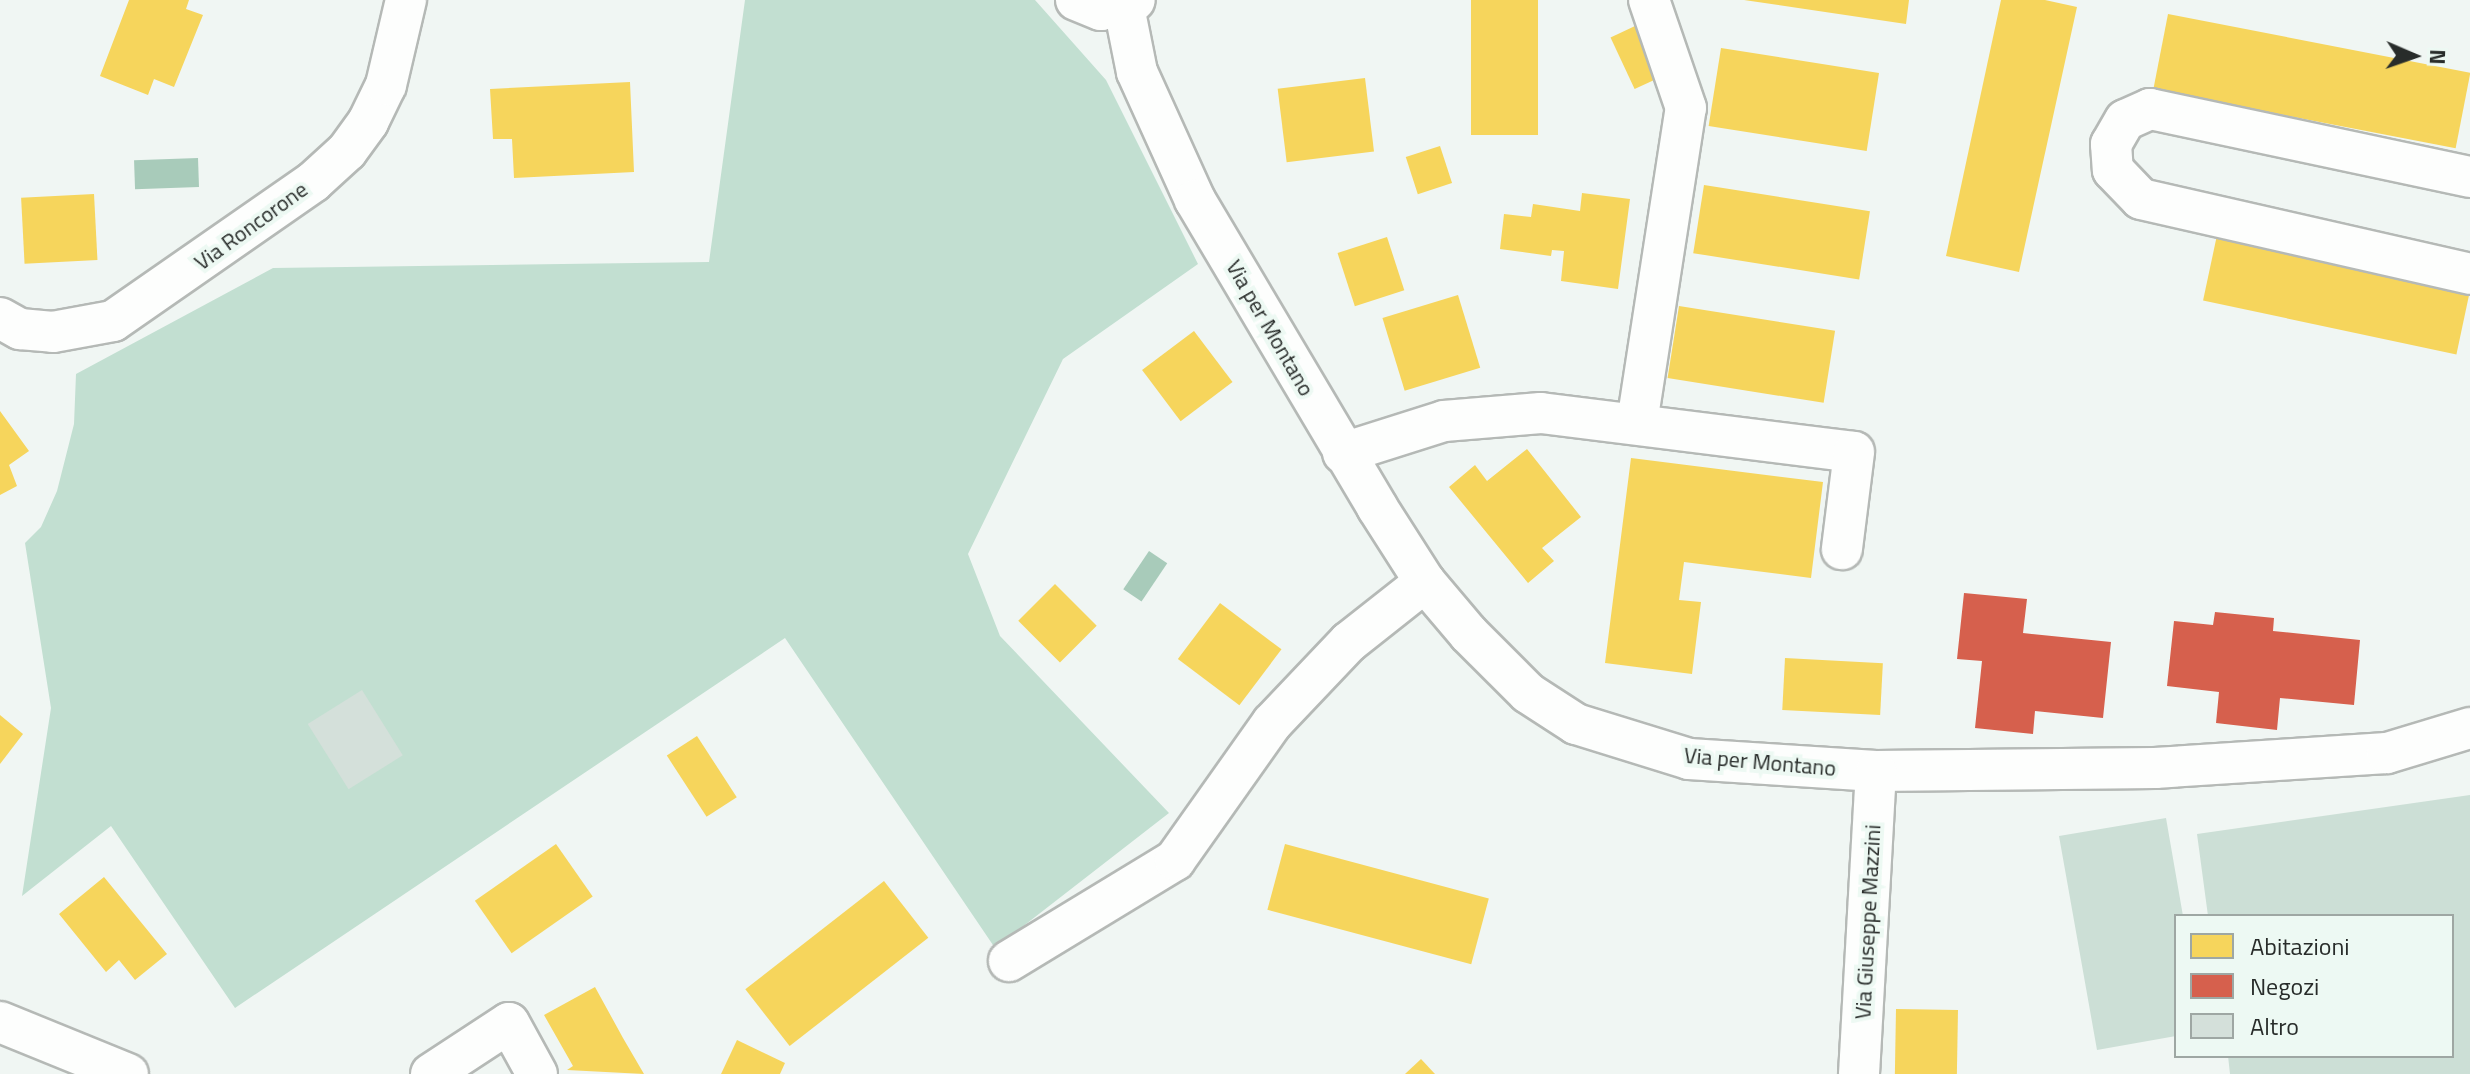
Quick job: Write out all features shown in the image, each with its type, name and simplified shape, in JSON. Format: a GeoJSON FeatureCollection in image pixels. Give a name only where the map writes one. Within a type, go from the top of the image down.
{"type":"FeatureCollection","features":[{"type":"Feature","properties":{"kind":"street","name":"Via Roncorone"},"geometry":{"type":"LineString","coordinates":[[0,318],[20,329],[53,332],[113,321],[313,182],[347,151],[368,122],[386,85],[406,0]]}},
{"type":"Feature","properties":{"kind":"street"},"geometry":{"type":"LineString","coordinates":[[1076,0],[1101,10],[1129,4]]}},
{"type":"Feature","properties":{"kind":"street"},"geometry":{"type":"LineString","coordinates":[[1637,423],[1686,108],[1649,0]]}},
{"type":"Feature","properties":{"kind":"street","name":"Via per Montano"},"geometry":{"type":"LineString","coordinates":[[1129,4],[1137,72],[1195,200],[1343,453],[1425,582],[1528,693],[1576,724],[1689,759],[1876,771],[2155,768],[2387,753],[2470,728]]}},
{"type":"Feature","properties":{"kind":"street"},"geometry":{"type":"LineString","coordinates":[[2470,177],[2150,109],[2125,120],[2111,144],[2113,170],[2141,199],[2470,274]]}},
{"type":"Feature","properties":{"kind":"street"},"geometry":{"type":"LineString","coordinates":[[1343,453],[1414,428],[1491,413],[1637,423],[1854,452],[1842,549]]}},
{"type":"Feature","properties":{"kind":"street"},"geometry":{"type":"LineString","coordinates":[[1009,961],[1175,860],[1272,723],[1349,642],[1425,582]]}},
{"type":"Feature","properties":{"kind":"street","name":"Via Giuseppe Mazzini"},"geometry":{"type":"LineString","coordinates":[[1859,1074],[1876,771]]}},
{"type":"Feature","properties":{"kind":"street"},"geometry":{"type":"LineString","coordinates":[[0,1022],[128,1074]]}},
{"type":"Feature","properties":{"kind":"street"},"geometry":{"type":"LineString","coordinates":[[431,1074],[509,1023],[537,1074]]}},
{"type":"Feature","properties":{"kind":"shaded area"},"geometry":{"type":"Polygon","coordinates":[[[745,0],[1035,0],[1106,80],[1198,264],[1063,359],[968,554],[1000,636],[1169,813],[995,948],[785,638],[235,1008],[111,826],[22,896],[51,708],[25,543],[41,527],[57,491],[74,424],[76,374],[273,268],[709,262],[745,0]]]}},
{"type":"Feature","properties":{"kind":"shaded area"},"geometry":{"type":"Polygon","coordinates":[[[198,158],[199,187],[135,189],[134,160],[198,158]]]}},
{"type":"Feature","properties":{"kind":"shaded area"},"geometry":{"type":"Polygon","coordinates":[[[1149,551],[1167,563],[1142,601],[1123,589],[1149,551]]]}},
{"type":"Feature","properties":{"kind":"shaded area"},"geometry":{"type":"Polygon","coordinates":[[[2470,795],[2470,1074],[2230,1074],[2228,1058],[2454,1058],[2454,914],[2208,914],[2197,834],[2470,795]]]}},
{"type":"Feature","properties":{"kind":"shaded area"},"geometry":{"type":"Polygon","coordinates":[[[2166,818],[2183,914],[2174,914],[2174,1036],[2097,1050],[2059,836],[2166,818]]]}},
{"type":"Feature","properties":{"kind":"building: Abitazioni"},"geometry":{"type":"Polygon","coordinates":[[[129,0],[189,0],[186,9],[203,15],[174,87],[154,79],[148,95],[100,76],[129,0]]]}},
{"type":"Feature","properties":{"kind":"building: Abitazioni"},"geometry":{"type":"Polygon","coordinates":[[[1471,0],[1538,0],[1538,135],[1471,135],[1471,0]]]}},
{"type":"Feature","properties":{"kind":"building: Abitazioni"},"geometry":{"type":"Polygon","coordinates":[[[1744,0],[1909,0],[1906,24],[1744,0]]]}},
{"type":"Feature","properties":{"kind":"building: Abitazioni"},"geometry":{"type":"Polygon","coordinates":[[[2001,0],[2045,0],[2077,7],[2019,272],[1946,256],[2001,0]]]}},
{"type":"Feature","properties":{"kind":"building: Abitazioni"},"geometry":{"type":"Polygon","coordinates":[[[2168,14],[2470,73],[2456,148],[2153,90],[2168,14]]]}},
{"type":"Feature","properties":{"kind":"building: Abitazioni"},"geometry":{"type":"Polygon","coordinates":[[[1635,26],[1659,78],[1635,89],[1611,37],[1635,26]]]}},
{"type":"Feature","properties":{"kind":"building: Abitazioni"},"geometry":{"type":"Polygon","coordinates":[[[1721,48],[1879,73],[1867,151],[1709,126],[1721,48]]]}},
{"type":"Feature","properties":{"kind":"building: Abitazioni"},"geometry":{"type":"Polygon","coordinates":[[[1365,78],[1374,151],[1287,162],[1278,89],[1365,78]]]}},
{"type":"Feature","properties":{"kind":"building: Abitazioni"},"geometry":{"type":"Polygon","coordinates":[[[630,82],[634,172],[514,178],[512,139],[493,139],[490,89],[630,82]]]}},
{"type":"Feature","properties":{"kind":"building: Abitazioni"},"geometry":{"type":"Polygon","coordinates":[[[1440,146],[1452,183],[1418,194],[1406,157],[1440,146]]]}},
{"type":"Feature","properties":{"kind":"building: Abitazioni"},"geometry":{"type":"Polygon","coordinates":[[[1704,185],[1870,211],[1859,279],[1693,253],[1704,185]]]}},
{"type":"Feature","properties":{"kind":"building: Abitazioni"},"geometry":{"type":"Polygon","coordinates":[[[1582,193],[1630,199],[1618,289],[1561,281],[1564,251],[1552,250],[1551,256],[1500,249],[1504,214],[1531,217],[1533,204],[1580,211],[1582,193]]]}},
{"type":"Feature","properties":{"kind":"building: Abitazioni"},"geometry":{"type":"Polygon","coordinates":[[[94,194],[97,260],[25,264],[21,198],[94,194]]]}},
{"type":"Feature","properties":{"kind":"building: Abitazioni"},"geometry":{"type":"Polygon","coordinates":[[[2217,235],[2470,289],[2456,354],[2203,301],[2217,235]]]}},
{"type":"Feature","properties":{"kind":"building: Abitazioni"},"geometry":{"type":"Polygon","coordinates":[[[1387,237],[1404,290],[1355,306],[1338,253],[1387,237]]]}},
{"type":"Feature","properties":{"kind":"building: Abitazioni"},"geometry":{"type":"Polygon","coordinates":[[[1458,295],[1480,368],[1405,391],[1382,318],[1458,295]]]}},
{"type":"Feature","properties":{"kind":"building: Abitazioni"},"geometry":{"type":"Polygon","coordinates":[[[1679,306],[1835,331],[1824,403],[1668,378],[1679,306]]]}},
{"type":"Feature","properties":{"kind":"building: Abitazioni"},"geometry":{"type":"Polygon","coordinates":[[[1194,331],[1233,382],[1181,421],[1142,370],[1194,331]]]}},
{"type":"Feature","properties":{"kind":"building: Abitazioni"},"geometry":{"type":"Polygon","coordinates":[[[0,411],[29,451],[9,465],[17,486],[0,495],[0,411]]]}},
{"type":"Feature","properties":{"kind":"building: Abitazioni"},"geometry":{"type":"Polygon","coordinates":[[[1527,449],[1581,517],[1542,548],[1554,561],[1528,583],[1449,487],[1475,465],[1487,481],[1527,449]]]}},
{"type":"Feature","properties":{"kind":"building: Abitazioni"},"geometry":{"type":"Polygon","coordinates":[[[1631,458],[1823,482],[1811,578],[1684,562],[1679,600],[1701,602],[1692,674],[1605,663],[1631,458]]]}},
{"type":"Feature","properties":{"kind":"building: Abitazioni"},"geometry":{"type":"Polygon","coordinates":[[[1055,584],[1097,626],[1060,662],[1018,621],[1055,584]]]}},
{"type":"Feature","properties":{"kind":"building: Abitazioni"},"geometry":{"type":"Polygon","coordinates":[[[1220,603],[1281,649],[1239,705],[1178,659],[1220,603]]]}},
{"type":"Feature","properties":{"kind":"building: Abitazioni"},"geometry":{"type":"Polygon","coordinates":[[[1785,658],[1883,663],[1880,715],[1782,710],[1785,658]]]}},
{"type":"Feature","properties":{"kind":"building: Abitazioni"},"geometry":{"type":"Polygon","coordinates":[[[0,715],[23,734],[0,764],[0,715]]]}},
{"type":"Feature","properties":{"kind":"building: Abitazioni"},"geometry":{"type":"Polygon","coordinates":[[[697,736],[737,797],[707,817],[667,756],[697,736]]]}},
{"type":"Feature","properties":{"kind":"building: Abitazioni"},"geometry":{"type":"Polygon","coordinates":[[[556,844],[593,896],[512,953],[475,901],[556,844]]]}},
{"type":"Feature","properties":{"kind":"building: Abitazioni"},"geometry":{"type":"Polygon","coordinates":[[[1285,844],[1489,899],[1471,964],[1267,910],[1285,844]]]}},
{"type":"Feature","properties":{"kind":"building: Abitazioni"},"geometry":{"type":"Polygon","coordinates":[[[104,877],[167,954],[135,980],[119,960],[106,972],[59,914],[104,877]]]}},
{"type":"Feature","properties":{"kind":"building: Abitazioni"},"geometry":{"type":"Polygon","coordinates":[[[884,881],[928,938],[790,1046],[745,989],[884,881]]]}},
{"type":"Feature","properties":{"kind":"building: Abitazioni"},"geometry":{"type":"Polygon","coordinates":[[[595,987],[644,1074],[567,1070],[573,1066],[544,1015],[595,987]]]}},
{"type":"Feature","properties":{"kind":"building: Abitazioni"},"geometry":{"type":"Polygon","coordinates":[[[1896,1009],[1958,1010],[1957,1074],[1895,1074],[1896,1009]]]}},
{"type":"Feature","properties":{"kind":"building: Abitazioni"},"geometry":{"type":"Polygon","coordinates":[[[737,1040],[785,1063],[780,1074],[721,1074],[737,1040]]]}},
{"type":"Feature","properties":{"kind":"building: Abitazioni"},"geometry":{"type":"Polygon","coordinates":[[[1421,1059],[1435,1074],[1405,1074],[1421,1059]]]}},
{"type":"Feature","properties":{"kind":"building: Negozi"},"geometry":{"type":"Polygon","coordinates":[[[1964,593],[2027,599],[2023,633],[2111,642],[2103,718],[2035,711],[2033,734],[1975,728],[1982,661],[1957,659],[1964,593]]]}},
{"type":"Feature","properties":{"kind":"building: Negozi"},"geometry":{"type":"Polygon","coordinates":[[[2215,612],[2274,618],[2273,631],[2360,640],[2354,705],[2280,698],[2277,730],[2216,723],[2219,692],[2167,686],[2174,621],[2213,625],[2215,612]]]}},
{"type":"Feature","properties":{"kind":"building: Altro"},"geometry":{"type":"Polygon","coordinates":[[[362,690],[403,755],[349,789],[308,724],[362,690]]]}}]}
